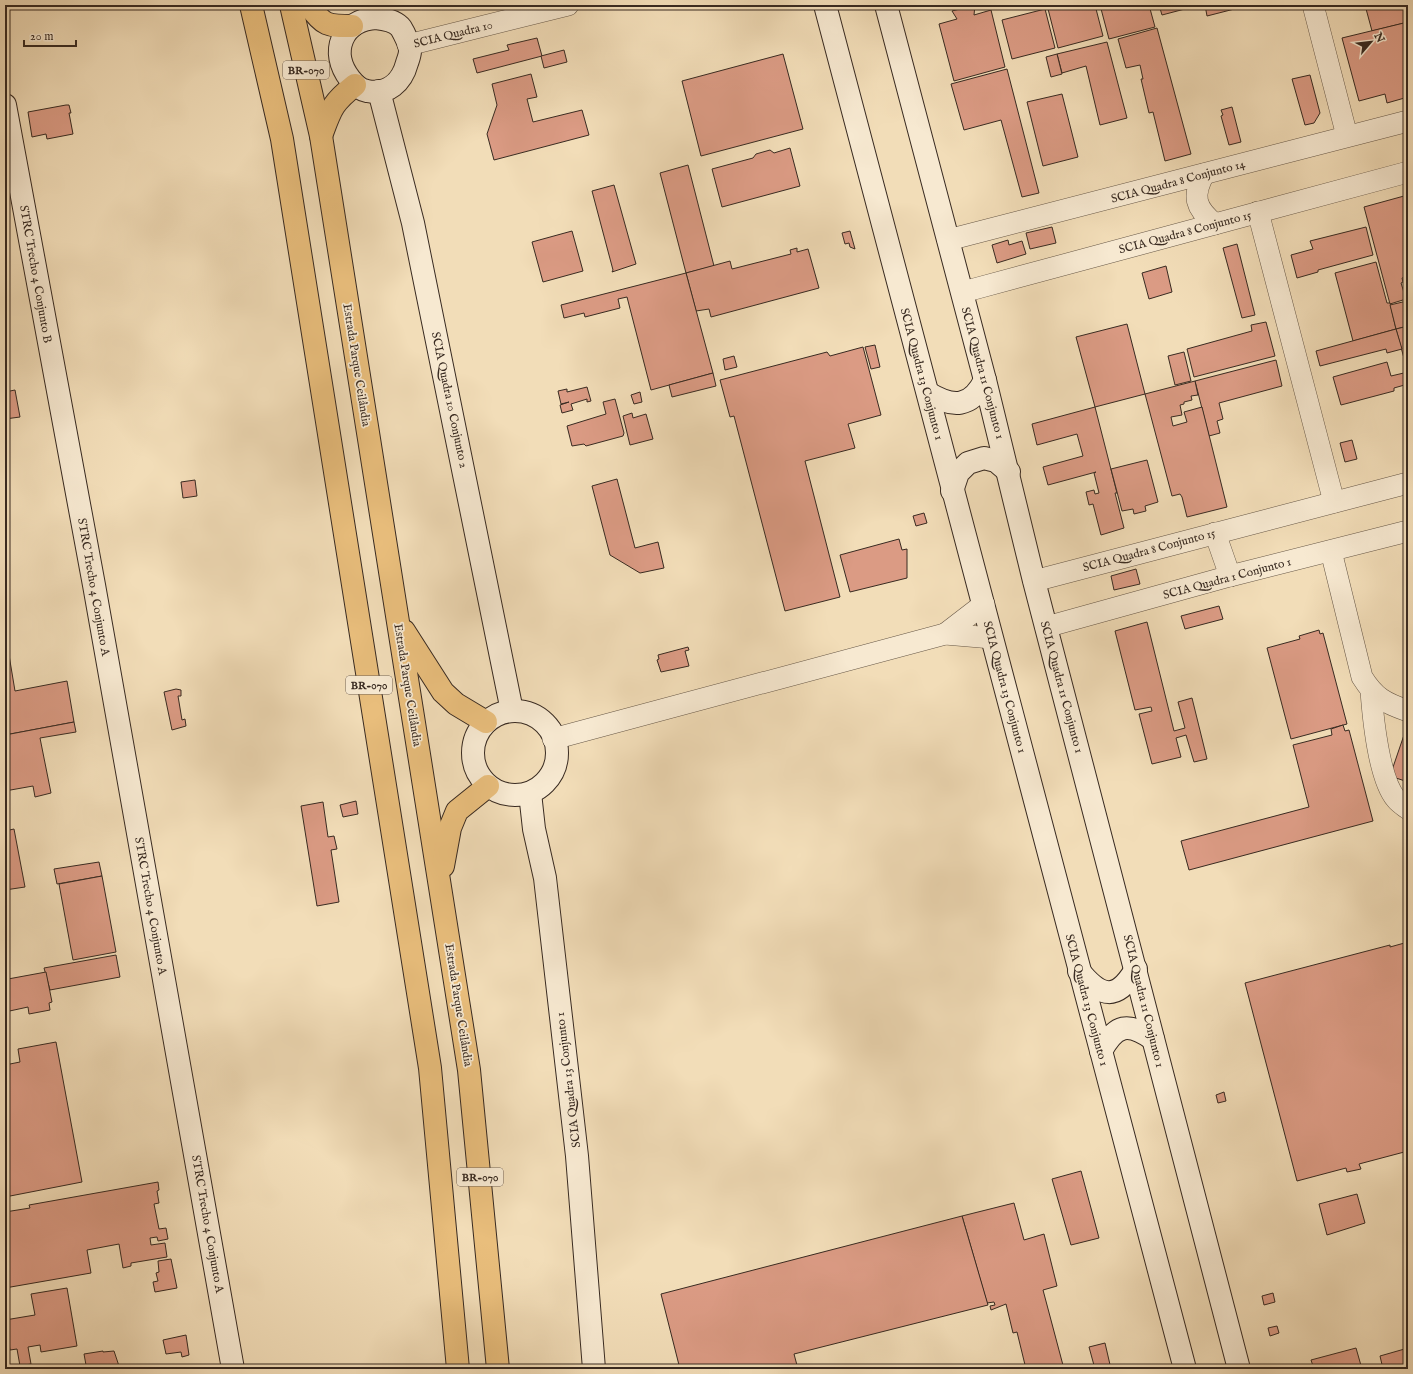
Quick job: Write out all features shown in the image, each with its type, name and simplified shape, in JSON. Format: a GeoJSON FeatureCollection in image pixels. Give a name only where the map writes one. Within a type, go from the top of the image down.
{"type":"FeatureCollection","features":[{"type":"Feature","properties":{"kind":"highway","name":"BR-070"},"geometry":{"type":"LineString","coordinates":[[251,5],[282,139],[430,1068],[458,1369]]}},
{"type":"Feature","properties":{"kind":"highway","name":"Estrada Parque Ceilândia"},"geometry":{"type":"LineString","coordinates":[[291,5],[321,136],[469,1070],[498,1369]]}},
{"type":"Feature","properties":{"kind":"highway"},"geometry":{"type":"LineString","coordinates":[[309,5],[318,18],[328,26],[359,17]]}},
{"type":"Feature","properties":{"kind":"highway"},"geometry":{"type":"LineString","coordinates":[[321,136],[331,110],[338,98],[355,85]]}},
{"type":"Feature","properties":{"kind":"highway"},"geometry":{"type":"LineString","coordinates":[[399,623],[443,692],[456,704],[486,722]]}},
{"type":"Feature","properties":{"kind":"highway"},"geometry":{"type":"LineString","coordinates":[[440,885],[450,828],[457,811],[488,786]]}},
{"type":"Feature","properties":{"kind":"street","name":"SCIA Quadra 10"},"geometry":{"type":"LineString","coordinates":[[408,45],[568,5]]}},
{"type":"Feature","properties":{"kind":"street","name":"SCIA Quadra 13 Conjunto 1"},"geometry":{"type":"LineString","coordinates":[[825,5],[928,393],[952,491],[984,604],[1185,1369]]}},
{"type":"Feature","properties":{"kind":"street","name":"SCIA Quadra 11 Conjunto 1"},"geometry":{"type":"LineString","coordinates":[[886,5],[963,292],[1009,472],[1034,581],[1239,1369]]}},
{"type":"Feature","properties":{"kind":"street"},"geometry":{"type":"LineString","coordinates":[[1313,5],[1347,136]]}},
{"type":"Feature","properties":{"kind":"street"},"geometry":{"type":"LineString","coordinates":[[359,17],[390,20],[401,28],[408,45],[410,51],[402,77],[392,88],[379,91],[366,91],[355,85],[344,70],[339,53],[343,36],[359,17]]}},
{"type":"Feature","properties":{"kind":"street","name":"SCIA Quadra 10 Conjunto 2"},"geometry":{"type":"LineString","coordinates":[[379,91],[413,224],[512,711]]}},
{"type":"Feature","properties":{"kind":"street","name":"STRC Trecho 4 Conjunto B"},"geometry":{"type":"LineString","coordinates":[[5,105],[68,442]]}},
{"type":"Feature","properties":{"kind":"street","name":"SCIA Quadra 8 Conjunto 14"},"geometry":{"type":"LineString","coordinates":[[948,240],[1408,121]]}},
{"type":"Feature","properties":{"kind":"street"},"geometry":{"type":"LineString","coordinates":[[1258,212],[1408,172]]}},
{"type":"Feature","properties":{"kind":"street"},"geometry":{"type":"LineString","coordinates":[[1204,174],[1197,187],[1197,202],[1203,215],[1214,224]]}},
{"type":"Feature","properties":{"kind":"street","name":"SCIA Quadra 8 Conjunto 15"},"geometry":{"type":"LineString","coordinates":[[963,292],[1258,212],[1334,502]]}},
{"type":"Feature","properties":{"kind":"street"},"geometry":{"type":"LineString","coordinates":[[928,393],[942,402],[954,404],[968,401],[979,392],[985,380]]}},
{"type":"Feature","properties":{"kind":"street","name":"STRC Trecho 4 Conjunto A"},"geometry":{"type":"LineString","coordinates":[[68,442],[233,1369]]}},
{"type":"Feature","properties":{"kind":"street"},"geometry":{"type":"LineString","coordinates":[[952,491],[958,473],[968,463],[984,458],[996,461],[1009,472]]}},
{"type":"Feature","properties":{"kind":"street","name":"SCIA Quadra 8 Conjunto 15"},"geometry":{"type":"LineString","coordinates":[[1034,581],[1408,483]]}},
{"type":"Feature","properties":{"kind":"street","name":"SCIA Quadra 1 Conjunto 1"},"geometry":{"type":"LineString","coordinates":[[1046,627],[1230,576],[1408,531]]}},
{"type":"Feature","properties":{"kind":"street"},"geometry":{"type":"LineString","coordinates":[[1215,533],[1230,576]]}},
{"type":"Feature","properties":{"kind":"street"},"geometry":{"type":"LineString","coordinates":[[1331,551],[1362,677],[1371,691],[1385,703],[1408,711]]}},
{"type":"Feature","properties":{"kind":"street"},"geometry":{"type":"LineString","coordinates":[[945,634],[984,604]]}},
{"type":"Feature","properties":{"kind":"street"},"geometry":{"type":"LineString","coordinates":[[554,739],[945,634],[992,638]]}},
{"type":"Feature","properties":{"kind":"street"},"geometry":{"type":"LineString","coordinates":[[1371,691],[1374,723],[1386,781],[1396,799],[1408,809]]}},
{"type":"Feature","properties":{"kind":"street"},"geometry":{"type":"LineString","coordinates":[[512,711],[528,713],[541,720],[550,731],[554,739],[556,756],[554,767],[543,784],[530,793],[514,796],[499,792],[488,786],[477,772],[472,754],[476,737],[486,722],[498,714],[512,711]]}},
{"type":"Feature","properties":{"kind":"street","name":"SCIA Quadra 13 Conjunto 1"},"geometry":{"type":"LineString","coordinates":[[530,793],[534,829],[545,878],[577,1156],[594,1369]]}},
{"type":"Feature","properties":{"kind":"street"},"geometry":{"type":"LineString","coordinates":[[1079,970],[1091,985],[1102,992],[1118,990],[1127,984],[1136,969]]}},
{"type":"Feature","properties":{"kind":"street"},"geometry":{"type":"LineString","coordinates":[[1101,1050],[1109,1036],[1118,1029],[1129,1027],[1139,1030],[1153,1039]]}},
{"type":"Feature","properties":{"kind":"building"},"geometry":{"type":"Polygon","coordinates":[[[975,5],[974,15],[991,10],[1005,67],[954,81],[939,24],[957,19],[952,11],[975,5]]]}},
{"type":"Feature","properties":{"kind":"building"},"geometry":{"type":"Polygon","coordinates":[[[1047,5],[1095,5],[1103,36],[1058,48],[1047,5]]]}},
{"type":"Feature","properties":{"kind":"building"},"geometry":{"type":"Polygon","coordinates":[[[1100,5],[1149,5],[1155,27],[1109,39],[1100,5]]]}},
{"type":"Feature","properties":{"kind":"building"},"geometry":{"type":"Polygon","coordinates":[[[1159,5],[1200,5],[1162,15],[1159,5]]]}},
{"type":"Feature","properties":{"kind":"building"},"geometry":{"type":"Polygon","coordinates":[[[1205,5],[1250,5],[1207,16],[1205,5]]]}},
{"type":"Feature","properties":{"kind":"building"},"geometry":{"type":"Polygon","coordinates":[[[1365,5],[1408,5],[1408,22],[1372,31],[1365,5]]]}},
{"type":"Feature","properties":{"kind":"building"},"geometry":{"type":"Polygon","coordinates":[[[1045,9],[1055,48],[1012,59],[1002,20],[1045,9]]]}},
{"type":"Feature","properties":{"kind":"building"},"geometry":{"type":"Polygon","coordinates":[[[1408,22],[1408,97],[1387,103],[1385,94],[1359,101],[1342,38],[1408,22]]]}},
{"type":"Feature","properties":{"kind":"building"},"geometry":{"type":"Polygon","coordinates":[[[1157,28],[1191,154],[1165,161],[1153,112],[1149,113],[1141,79],[1143,79],[1140,65],[1126,68],[1118,39],[1157,28]]]}},
{"type":"Feature","properties":{"kind":"building"},"geometry":{"type":"Polygon","coordinates":[[[537,38],[542,56],[477,73],[473,59],[509,50],[507,45],[537,38]]]}},
{"type":"Feature","properties":{"kind":"building"},"geometry":{"type":"Polygon","coordinates":[[[1107,42],[1127,118],[1100,125],[1086,66],[1062,73],[1057,54],[1107,42]]]}},
{"type":"Feature","properties":{"kind":"building"},"geometry":{"type":"Polygon","coordinates":[[[564,50],[567,62],[544,68],[541,56],[564,50]]]}},
{"type":"Feature","properties":{"kind":"building"},"geometry":{"type":"Polygon","coordinates":[[[783,54],[803,129],[701,156],[682,81],[783,54]]]}},
{"type":"Feature","properties":{"kind":"building"},"geometry":{"type":"Polygon","coordinates":[[[1057,54],[1062,74],[1051,77],[1046,57],[1057,54]]]}},
{"type":"Feature","properties":{"kind":"building"},"geometry":{"type":"Polygon","coordinates":[[[1007,69],[1039,193],[1022,197],[1001,120],[964,130],[951,84],[1007,69]]]}},
{"type":"Feature","properties":{"kind":"building"},"geometry":{"type":"Polygon","coordinates":[[[531,74],[537,97],[527,99],[533,122],[582,110],[589,135],[494,160],[487,134],[497,105],[492,84],[531,74]]]}},
{"type":"Feature","properties":{"kind":"building"},"geometry":{"type":"Polygon","coordinates":[[[1310,75],[1320,113],[1314,123],[1305,125],[1292,79],[1310,75]]]}},
{"type":"Feature","properties":{"kind":"building"},"geometry":{"type":"Polygon","coordinates":[[[1062,94],[1078,157],[1043,166],[1027,102],[1062,94]]]}},
{"type":"Feature","properties":{"kind":"building"},"geometry":{"type":"Polygon","coordinates":[[[69,105],[71,113],[69,113],[73,134],[47,139],[46,134],[32,137],[28,112],[69,105]]]}},
{"type":"Feature","properties":{"kind":"building"},"geometry":{"type":"Polygon","coordinates":[[[1232,107],[1241,142],[1229,145],[1221,116],[1223,115],[1221,110],[1232,107]]]}},
{"type":"Feature","properties":{"kind":"building"},"geometry":{"type":"Polygon","coordinates":[[[790,148],[800,186],[722,207],[712,169],[753,158],[756,154],[770,150],[774,153],[790,148]]]}},
{"type":"Feature","properties":{"kind":"building"},"geometry":{"type":"Polygon","coordinates":[[[688,165],[714,266],[686,273],[660,173],[688,165]]]}},
{"type":"Feature","properties":{"kind":"building"},"geometry":{"type":"Polygon","coordinates":[[[614,185],[636,264],[612,272],[613,270],[592,191],[614,185]]]}},
{"type":"Feature","properties":{"kind":"building"},"geometry":{"type":"Polygon","coordinates":[[[1404,196],[1408,209],[1408,276],[1402,278],[1403,282],[1401,283],[1406,299],[1390,304],[1364,207],[1404,196]]]}},
{"type":"Feature","properties":{"kind":"building"},"geometry":{"type":"Polygon","coordinates":[[[1052,227],[1056,243],[1030,249],[1026,233],[1052,227]]]}},
{"type":"Feature","properties":{"kind":"building"},"geometry":{"type":"Polygon","coordinates":[[[1366,227],[1373,255],[1318,270],[1318,272],[1297,278],[1291,255],[1313,249],[1310,241],[1366,227]]]}},
{"type":"Feature","properties":{"kind":"building"},"geometry":{"type":"Polygon","coordinates":[[[572,231],[583,271],[543,282],[532,242],[572,231]]]}},
{"type":"Feature","properties":{"kind":"building"},"geometry":{"type":"Polygon","coordinates":[[[850,231],[855,249],[850,247],[849,243],[845,244],[842,233],[850,231]]]}},
{"type":"Feature","properties":{"kind":"building"},"geometry":{"type":"Polygon","coordinates":[[[1008,240],[1009,245],[1022,241],[1026,254],[997,263],[992,245],[1008,240]]]}},
{"type":"Feature","properties":{"kind":"building"},"geometry":{"type":"Polygon","coordinates":[[[1237,244],[1255,315],[1242,318],[1223,248],[1237,244]]]}},
{"type":"Feature","properties":{"kind":"building"},"geometry":{"type":"Polygon","coordinates":[[[797,248],[797,252],[808,249],[819,288],[711,317],[709,309],[696,311],[686,273],[730,261],[732,269],[791,254],[790,250],[797,248]]]}},
{"type":"Feature","properties":{"kind":"building"},"geometry":{"type":"Polygon","coordinates":[[[1376,262],[1387,303],[1390,303],[1396,329],[1353,341],[1335,273],[1376,262]]]}},
{"type":"Feature","properties":{"kind":"building"},"geometry":{"type":"Polygon","coordinates":[[[1166,266],[1172,292],[1149,299],[1142,273],[1166,266]]]}},
{"type":"Feature","properties":{"kind":"building"},"geometry":{"type":"Polygon","coordinates":[[[686,273],[713,373],[651,390],[627,297],[618,299],[620,308],[585,317],[584,313],[564,318],[561,305],[686,273]]]}},
{"type":"Feature","properties":{"kind":"building"},"geometry":{"type":"Polygon","coordinates":[[[1407,301],[1408,326],[1396,329],[1390,305],[1407,301]]]}},
{"type":"Feature","properties":{"kind":"building"},"geometry":{"type":"Polygon","coordinates":[[[1266,322],[1275,356],[1194,377],[1187,349],[1252,331],[1251,325],[1266,322]]]}},
{"type":"Feature","properties":{"kind":"building"},"geometry":{"type":"Polygon","coordinates":[[[1127,324],[1145,394],[1095,407],[1076,337],[1127,324]]]}},
{"type":"Feature","properties":{"kind":"building"},"geometry":{"type":"Polygon","coordinates":[[[1408,326],[1408,373],[1396,329],[1408,326]]]}},
{"type":"Feature","properties":{"kind":"building"},"geometry":{"type":"Polygon","coordinates":[[[1396,329],[1402,349],[1387,353],[1386,349],[1320,366],[1316,351],[1396,329]]]}},
{"type":"Feature","properties":{"kind":"building"},"geometry":{"type":"Polygon","coordinates":[[[875,345],[880,367],[871,369],[865,347],[875,345]]]}},
{"type":"Feature","properties":{"kind":"building"},"geometry":{"type":"Polygon","coordinates":[[[863,347],[881,415],[848,424],[855,448],[805,461],[840,597],[785,611],[734,416],[730,417],[720,380],[827,352],[830,356],[863,347]]]}},
{"type":"Feature","properties":{"kind":"building"},"geometry":{"type":"Polygon","coordinates":[[[1184,352],[1191,381],[1175,385],[1168,356],[1184,352]]]}},
{"type":"Feature","properties":{"kind":"building"},"geometry":{"type":"Polygon","coordinates":[[[734,356],[737,367],[725,370],[723,359],[734,356]]]}},
{"type":"Feature","properties":{"kind":"building"},"geometry":{"type":"Polygon","coordinates":[[[1276,360],[1282,386],[1219,403],[1223,419],[1217,421],[1220,433],[1209,436],[1195,381],[1276,360]]]}},
{"type":"Feature","properties":{"kind":"building"},"geometry":{"type":"Polygon","coordinates":[[[1387,362],[1391,376],[1408,372],[1408,384],[1394,388],[1394,391],[1341,405],[1333,377],[1387,362]]]}},
{"type":"Feature","properties":{"kind":"building"},"geometry":{"type":"Polygon","coordinates":[[[713,373],[716,386],[672,397],[669,385],[713,373]]]}},
{"type":"Feature","properties":{"kind":"building"},"geometry":{"type":"Polygon","coordinates":[[[1195,381],[1198,395],[1191,396],[1192,400],[1184,402],[1184,404],[1180,405],[1182,415],[1171,417],[1173,426],[1187,422],[1184,412],[1202,407],[1227,507],[1187,517],[1180,494],[1172,496],[1145,394],[1195,381]]]}},
{"type":"Feature","properties":{"kind":"building"},"geometry":{"type":"Polygon","coordinates":[[[587,387],[591,401],[587,402],[587,399],[571,404],[573,410],[562,413],[560,405],[569,402],[561,404],[558,391],[567,389],[567,392],[587,387]]]}},
{"type":"Feature","properties":{"kind":"building"},"geometry":{"type":"Polygon","coordinates":[[[15,390],[20,417],[5,419],[5,392],[15,390]]]}},
{"type":"Feature","properties":{"kind":"building"},"geometry":{"type":"Polygon","coordinates":[[[640,392],[642,402],[634,404],[631,395],[640,392]]]}},
{"type":"Feature","properties":{"kind":"building"},"geometry":{"type":"Polygon","coordinates":[[[615,399],[624,433],[623,436],[586,446],[584,444],[572,446],[567,426],[606,414],[603,402],[615,399]]]}},
{"type":"Feature","properties":{"kind":"building"},"geometry":{"type":"Polygon","coordinates":[[[1095,407],[1117,493],[1115,493],[1124,528],[1101,535],[1093,504],[1089,505],[1086,492],[1094,490],[1095,494],[1099,493],[1094,473],[1096,472],[1048,485],[1043,467],[1083,456],[1077,434],[1037,445],[1032,424],[1095,407]]]}},
{"type":"Feature","properties":{"kind":"building"},"geometry":{"type":"Polygon","coordinates":[[[632,413],[633,418],[646,414],[653,439],[630,445],[623,416],[632,413]]]}},
{"type":"Feature","properties":{"kind":"building"},"geometry":{"type":"Polygon","coordinates":[[[1352,440],[1357,459],[1345,462],[1340,443],[1352,440]]]}},
{"type":"Feature","properties":{"kind":"building"},"geometry":{"type":"Polygon","coordinates":[[[1147,460],[1158,502],[1145,506],[1146,511],[1134,514],[1133,509],[1122,511],[1111,469],[1147,460]]]}},
{"type":"Feature","properties":{"kind":"building"},"geometry":{"type":"Polygon","coordinates":[[[617,479],[635,548],[658,542],[664,568],[640,573],[610,555],[592,486],[617,479]]]}},
{"type":"Feature","properties":{"kind":"building"},"geometry":{"type":"Polygon","coordinates":[[[195,480],[197,496],[183,498],[181,482],[195,480]]]}},
{"type":"Feature","properties":{"kind":"building"},"geometry":{"type":"Polygon","coordinates":[[[924,513],[927,523],[916,526],[913,516],[924,513]]]}},
{"type":"Feature","properties":{"kind":"building"},"geometry":{"type":"Polygon","coordinates":[[[899,539],[902,550],[907,549],[907,578],[850,592],[840,555],[899,539]]]}},
{"type":"Feature","properties":{"kind":"building"},"geometry":{"type":"Polygon","coordinates":[[[1136,569],[1140,584],[1114,590],[1111,576],[1136,569]]]}},
{"type":"Feature","properties":{"kind":"building"},"geometry":{"type":"Polygon","coordinates":[[[1219,606],[1223,619],[1185,629],[1181,616],[1219,606]]]}},
{"type":"Feature","properties":{"kind":"building"},"geometry":{"type":"Polygon","coordinates":[[[1147,622],[1174,731],[1185,728],[1178,702],[1192,698],[1207,759],[1194,762],[1186,735],[1176,738],[1181,757],[1152,764],[1139,714],[1152,711],[1151,707],[1135,710],[1115,631],[1147,622]]]}},
{"type":"Feature","properties":{"kind":"building"},"geometry":{"type":"Polygon","coordinates":[[[1319,630],[1320,634],[1323,633],[1347,724],[1291,739],[1267,648],[1300,639],[1299,636],[1319,630]]]}},
{"type":"Feature","properties":{"kind":"building"},"geometry":{"type":"Polygon","coordinates":[[[688,647],[689,650],[685,651],[689,666],[661,672],[657,660],[659,659],[658,655],[688,647]]]}},
{"type":"Feature","properties":{"kind":"building"},"geometry":{"type":"Polygon","coordinates":[[[9,655],[15,691],[67,681],[74,722],[5,735],[5,656],[9,655]]]}},
{"type":"Feature","properties":{"kind":"building"},"geometry":{"type":"Polygon","coordinates":[[[176,689],[181,690],[181,696],[178,696],[182,720],[185,719],[186,726],[172,730],[164,692],[176,689]]]}},
{"type":"Feature","properties":{"kind":"building"},"geometry":{"type":"Polygon","coordinates":[[[74,722],[76,732],[40,738],[51,793],[35,797],[33,786],[5,791],[5,735],[74,722]]]}},
{"type":"Feature","properties":{"kind":"building"},"geometry":{"type":"Polygon","coordinates":[[[1343,725],[1345,731],[1349,730],[1373,821],[1189,870],[1181,841],[1309,807],[1293,745],[1332,735],[1331,729],[1343,725]]]}},
{"type":"Feature","properties":{"kind":"building"},"geometry":{"type":"Polygon","coordinates":[[[1404,735],[1408,736],[1408,782],[1390,776],[1404,735]]]}},
{"type":"Feature","properties":{"kind":"building"},"geometry":{"type":"Polygon","coordinates":[[[356,801],[358,814],[343,817],[340,805],[356,801]]]}},
{"type":"Feature","properties":{"kind":"building"},"geometry":{"type":"Polygon","coordinates":[[[323,802],[328,837],[334,836],[337,849],[331,850],[339,902],[317,906],[301,806],[323,802]]]}},
{"type":"Feature","properties":{"kind":"building"},"geometry":{"type":"Polygon","coordinates":[[[14,829],[25,887],[5,890],[5,831],[14,829]]]}},
{"type":"Feature","properties":{"kind":"building"},"geometry":{"type":"Polygon","coordinates":[[[99,862],[102,876],[57,884],[54,869],[99,862]]]}},
{"type":"Feature","properties":{"kind":"building"},"geometry":{"type":"Polygon","coordinates":[[[102,876],[116,952],[73,960],[59,884],[102,876]]]}},
{"type":"Feature","properties":{"kind":"building"},"geometry":{"type":"Polygon","coordinates":[[[1408,942],[1408,1151],[1359,1164],[1361,1169],[1347,1172],[1346,1168],[1297,1181],[1245,983],[1390,945],[1390,947],[1408,942]]]}},
{"type":"Feature","properties":{"kind":"building"},"geometry":{"type":"Polygon","coordinates":[[[116,955],[120,977],[50,990],[44,968],[116,955]]]}},
{"type":"Feature","properties":{"kind":"building"},"geometry":{"type":"Polygon","coordinates":[[[5,972],[7,972],[8,979],[46,972],[52,1002],[49,1003],[50,1010],[29,1014],[28,1007],[5,1012],[5,972]]]}},
{"type":"Feature","properties":{"kind":"building"},"geometry":{"type":"Polygon","coordinates":[[[56,1042],[82,1182],[5,1197],[5,1065],[20,1062],[18,1049],[56,1042]]]}},
{"type":"Feature","properties":{"kind":"building"},"geometry":{"type":"Polygon","coordinates":[[[1224,1092],[1226,1101],[1218,1103],[1216,1095],[1224,1092]]]}},
{"type":"Feature","properties":{"kind":"building"},"geometry":{"type":"Polygon","coordinates":[[[1081,1171],[1099,1238],[1071,1245],[1052,1179],[1081,1171]]]}},
{"type":"Feature","properties":{"kind":"building"},"geometry":{"type":"Polygon","coordinates":[[[158,1182],[159,1190],[157,1191],[159,1203],[154,1204],[159,1229],[166,1228],[168,1239],[158,1241],[157,1237],[150,1238],[151,1245],[165,1243],[167,1257],[131,1263],[131,1266],[123,1268],[119,1244],[87,1250],[91,1273],[5,1288],[5,1212],[30,1208],[29,1205],[158,1182]]]}},
{"type":"Feature","properties":{"kind":"building"},"geometry":{"type":"Polygon","coordinates":[[[1357,1194],[1365,1223],[1327,1235],[1319,1204],[1357,1194]]]}},
{"type":"Feature","properties":{"kind":"building"},"geometry":{"type":"Polygon","coordinates":[[[1014,1203],[1024,1240],[1044,1234],[1057,1286],[1043,1290],[1064,1369],[1026,1369],[1017,1332],[1013,1333],[1006,1304],[991,1310],[990,1306],[995,1305],[994,1302],[987,1303],[962,1216],[1014,1203]]]}},
{"type":"Feature","properties":{"kind":"building"},"geometry":{"type":"Polygon","coordinates":[[[962,1216],[988,1305],[794,1354],[798,1369],[680,1369],[661,1294],[962,1216]]]}},
{"type":"Feature","properties":{"kind":"building"},"geometry":{"type":"Polygon","coordinates":[[[171,1259],[177,1288],[155,1292],[153,1282],[158,1281],[156,1273],[159,1272],[158,1261],[171,1259]]]}},
{"type":"Feature","properties":{"kind":"building"},"geometry":{"type":"Polygon","coordinates":[[[67,1288],[77,1346],[41,1352],[40,1345],[28,1347],[31,1364],[20,1366],[17,1349],[10,1350],[5,1320],[35,1315],[31,1294],[67,1288]]]}},
{"type":"Feature","properties":{"kind":"building"},"geometry":{"type":"Polygon","coordinates":[[[1273,1293],[1275,1302],[1264,1305],[1262,1296],[1273,1293]]]}},
{"type":"Feature","properties":{"kind":"building"},"geometry":{"type":"Polygon","coordinates":[[[1277,1326],[1279,1333],[1270,1336],[1268,1328],[1277,1326]]]}},
{"type":"Feature","properties":{"kind":"building"},"geometry":{"type":"Polygon","coordinates":[[[186,1335],[189,1355],[182,1357],[181,1352],[166,1354],[163,1340],[186,1335]]]}},
{"type":"Feature","properties":{"kind":"building"},"geometry":{"type":"Polygon","coordinates":[[[1105,1343],[1111,1369],[1095,1369],[1089,1347],[1105,1343]]]}},
{"type":"Feature","properties":{"kind":"building"},"geometry":{"type":"Polygon","coordinates":[[[1356,1348],[1362,1369],[1314,1369],[1311,1360],[1356,1348]]]}},
{"type":"Feature","properties":{"kind":"building"},"geometry":{"type":"Polygon","coordinates":[[[1408,1348],[1408,1369],[1383,1369],[1380,1356],[1408,1348]]]}},
{"type":"Feature","properties":{"kind":"building"},"geometry":{"type":"Polygon","coordinates":[[[114,1351],[120,1369],[65,1369],[86,1365],[84,1354],[114,1351]]]}}]}
